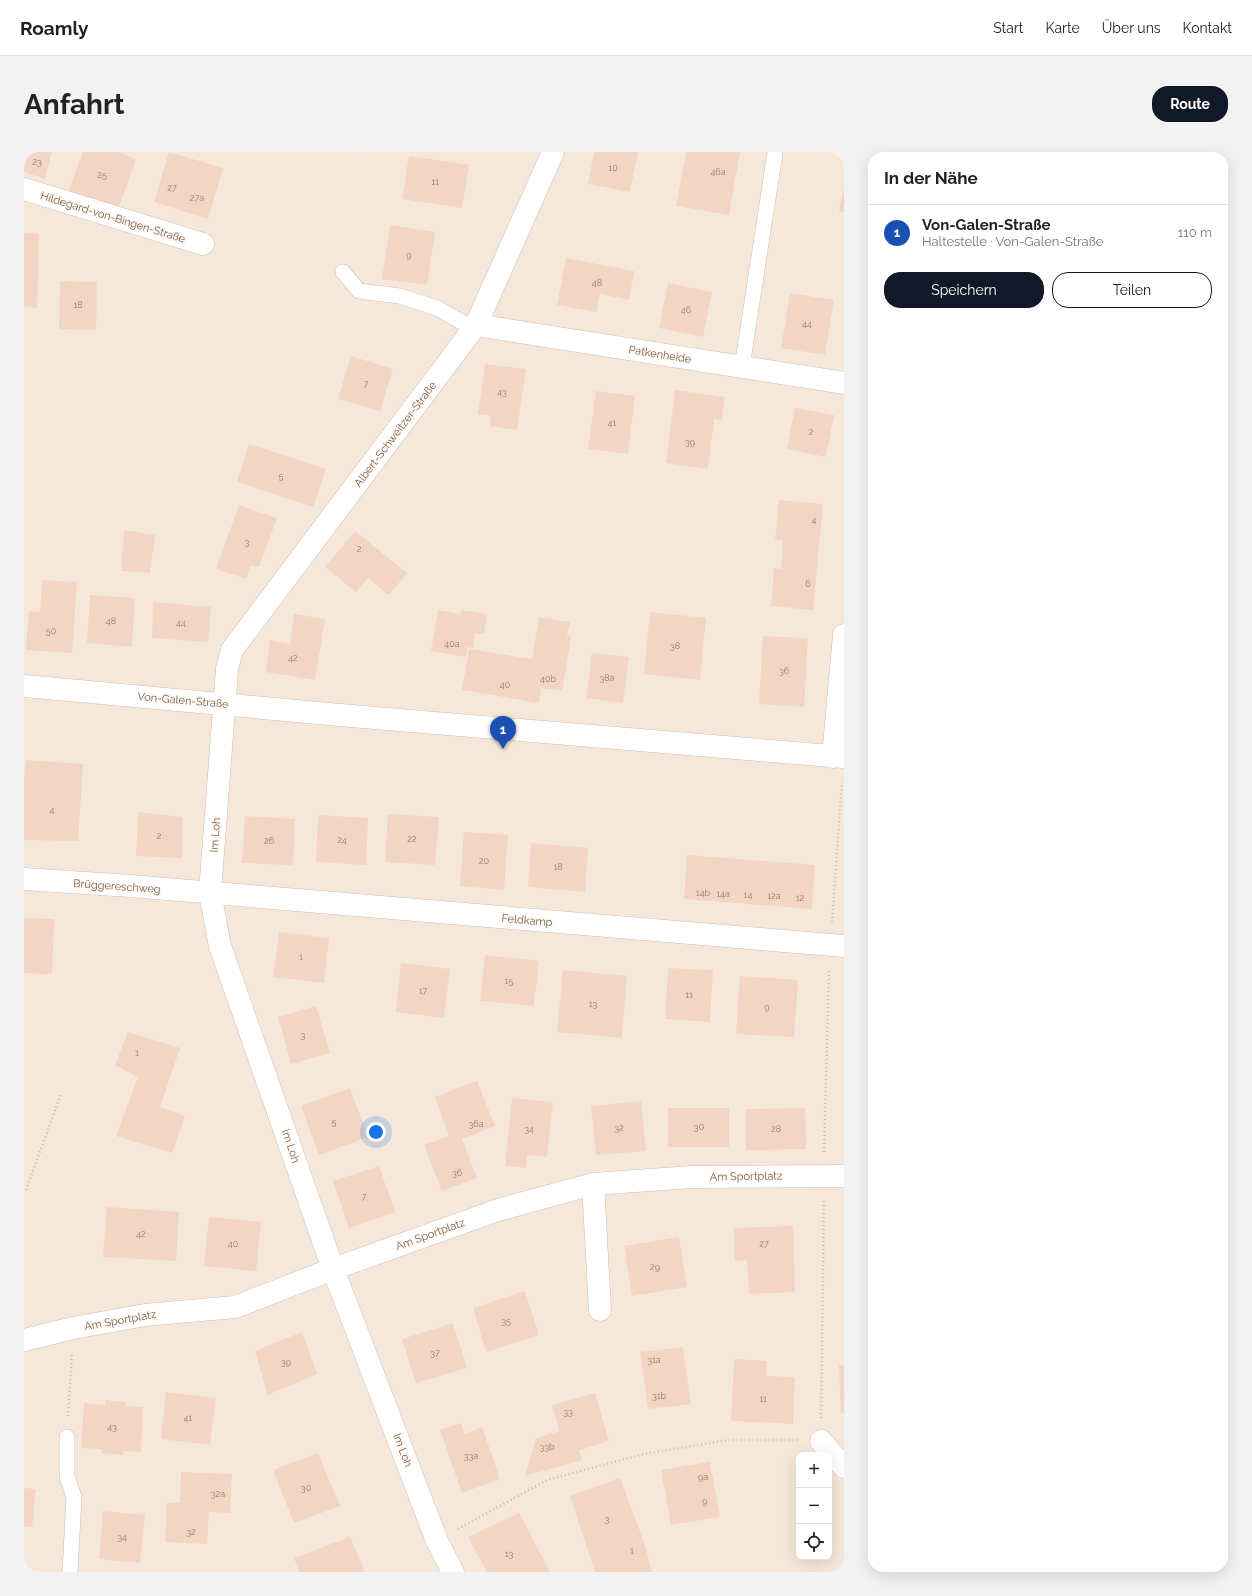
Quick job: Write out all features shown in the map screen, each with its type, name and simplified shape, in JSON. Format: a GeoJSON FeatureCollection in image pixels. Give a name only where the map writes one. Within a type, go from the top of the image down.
{"type":"FeatureCollection","features":[{"type":"Feature","properties":{"kind":"street","name":"Albert-Schweitzer-Straße"},"geometry":{"type":"LineString","coordinates":[[224,704],[227,669],[232,650],[475,327],[553,152]]}},
{"type":"Feature","properties":{"kind":"street","name":"Hildegard-von-Bingen-Straße"},"geometry":{"type":"LineString","coordinates":[[24,189],[203,244]]}},
{"type":"Feature","properties":{"kind":"street","name":"Patkenheide"},"geometry":{"type":"LineString","coordinates":[[475,327],[844,383]]}},
{"type":"Feature","properties":{"kind":"street"},"geometry":{"type":"LineString","coordinates":[[839,757],[844,635]]}},
{"type":"Feature","properties":{"kind":"street","name":"Von-Galen-Straße"},"geometry":{"type":"LineString","coordinates":[[24,686],[839,757]]}},
{"type":"Feature","properties":{"kind":"street","name":"Im Loh"},"geometry":{"type":"LineString","coordinates":[[224,704],[210,893],[220,946],[334,1269],[437,1541],[453,1572]]}},
{"type":"Feature","properties":{"kind":"street","name":"Brüggereschweg"},"geometry":{"type":"LineString","coordinates":[[24,879],[210,893]]}},
{"type":"Feature","properties":{"kind":"street","name":"Feldkamp"},"geometry":{"type":"LineString","coordinates":[[210,893],[844,946]]}},
{"type":"Feature","properties":{"kind":"street","name":"Am Sportplatz"},"geometry":{"type":"LineString","coordinates":[[24,1340],[73,1328],[145,1315],[235,1306],[498,1210],[593,1184],[692,1177],[834,1175]]}},
{"type":"Feature","properties":{"kind":"street"},"geometry":{"type":"LineString","coordinates":[[593,1184],[600,1310]]}},
{"type":"Feature","properties":{"kind":"street"},"geometry":{"type":"LineString","coordinates":[[821,1441],[844,1468]]}},
{"type":"Feature","properties":{"kind":"lane"},"geometry":{"type":"LineString","coordinates":[[742,367],[775,152]]}},
{"type":"Feature","properties":{"kind":"lane"},"geometry":{"type":"LineString","coordinates":[[343,272],[359,291],[400,296],[437,308],[475,327]]}},
{"type":"Feature","properties":{"kind":"lane"},"geometry":{"type":"LineString","coordinates":[[67,1437],[67,1477],[74,1497],[70,1572]]}},
{"type":"Feature","properties":{"kind":"path"},"geometry":{"type":"LineString","coordinates":[[26,1190],[61,1094]]}},
{"type":"Feature","properties":{"kind":"path"},"geometry":{"type":"LineString","coordinates":[[437,1541],[547,1480],[644,1454],[728,1440],[821,1441],[834,1175]]}},
{"type":"Feature","properties":{"kind":"path"},"geometry":{"type":"LineString","coordinates":[[67,1437],[73,1328]]}},
{"type":"Feature","properties":{"kind":"shaded area"},"geometry":{"type":"Polygon","coordinates":[[[24,152],[844,152],[844,1572],[24,1572],[24,152]]]}},
{"type":"Feature","properties":{"kind":"building"},"geometry":{"type":"Polygon","coordinates":[[[24,152],[52,152],[45,179],[24,172],[24,152]]]}},
{"type":"Feature","properties":{"kind":"building"},"geometry":{"type":"Polygon","coordinates":[[[83,152],[118,152],[136,159],[118,210],[68,192],[83,152]]]}},
{"type":"Feature","properties":{"kind":"building"},"geometry":{"type":"Polygon","coordinates":[[[169,152],[223,168],[208,219],[154,202],[169,152]]]}},
{"type":"Feature","properties":{"kind":"building"},"geometry":{"type":"Polygon","coordinates":[[[594,152],[638,152],[630,192],[588,184],[594,152]]]}},
{"type":"Feature","properties":{"kind":"building"},"geometry":{"type":"Polygon","coordinates":[[[686,152],[740,152],[729,215],[676,206],[686,152]]]}},
{"type":"Feature","properties":{"kind":"building"},"geometry":{"type":"Polygon","coordinates":[[[409,156],[469,165],[462,208],[402,199],[409,156]]]}},
{"type":"Feature","properties":{"kind":"building"},"geometry":{"type":"Polygon","coordinates":[[[844,190],[844,212],[839,211],[844,190]]]}},
{"type":"Feature","properties":{"kind":"building"},"geometry":{"type":"Polygon","coordinates":[[[390,225],[435,232],[427,285],[382,279],[390,225]]]}},
{"type":"Feature","properties":{"kind":"building"},"geometry":{"type":"Polygon","coordinates":[[[24,233],[39,234],[37,308],[24,306],[24,233]]]}},
{"type":"Feature","properties":{"kind":"building"},"geometry":{"type":"Polygon","coordinates":[[[566,258],[634,271],[629,300],[600,294],[596,312],[557,305],[566,258]]]}},
{"type":"Feature","properties":{"kind":"building"},"geometry":{"type":"Polygon","coordinates":[[[60,281],[97,282],[96,330],[59,329],[60,281]]]}},
{"type":"Feature","properties":{"kind":"building"},"geometry":{"type":"Polygon","coordinates":[[[668,283],[712,292],[703,337],[659,328],[668,283]]]}},
{"type":"Feature","properties":{"kind":"building"},"geometry":{"type":"Polygon","coordinates":[[[790,293],[834,300],[825,355],[781,348],[790,293]]]}},
{"type":"Feature","properties":{"kind":"building"},"geometry":{"type":"Polygon","coordinates":[[[351,356],[393,369],[380,411],[338,399],[351,356]]]}},
{"type":"Feature","properties":{"kind":"building"},"geometry":{"type":"Polygon","coordinates":[[[485,364],[526,369],[517,430],[490,426],[491,416],[478,414],[485,364]]]}},
{"type":"Feature","properties":{"kind":"building"},"geometry":{"type":"Polygon","coordinates":[[[675,390],[725,397],[722,420],[714,419],[708,469],[666,463],[675,390]]]}},
{"type":"Feature","properties":{"kind":"building"},"geometry":{"type":"Polygon","coordinates":[[[596,391],[635,396],[628,454],[588,449],[596,391]]]}},
{"type":"Feature","properties":{"kind":"building"},"geometry":{"type":"Polygon","coordinates":[[[795,408],[834,415],[826,457],[787,449],[795,408]]]}},
{"type":"Feature","properties":{"kind":"building"},"geometry":{"type":"Polygon","coordinates":[[[249,444],[326,469],[313,507],[237,482],[249,444]]]}},
{"type":"Feature","properties":{"kind":"building"},"geometry":{"type":"Polygon","coordinates":[[[779,500],[823,504],[813,610],[771,606],[774,568],[781,569],[783,540],[775,540],[779,500]]]}},
{"type":"Feature","properties":{"kind":"building"},"geometry":{"type":"Polygon","coordinates":[[[239,505],[277,518],[259,567],[250,566],[246,579],[216,569],[239,505]]]}},
{"type":"Feature","properties":{"kind":"building"},"geometry":{"type":"Polygon","coordinates":[[[124,530],[155,535],[150,573],[121,571],[124,530]]]}},
{"type":"Feature","properties":{"kind":"building"},"geometry":{"type":"Polygon","coordinates":[[[355,531],[407,573],[389,595],[368,578],[356,592],[325,567],[355,531]]]}},
{"type":"Feature","properties":{"kind":"building"},"geometry":{"type":"Polygon","coordinates":[[[42,580],[77,582],[72,653],[26,650],[29,611],[40,612],[42,580]]]}},
{"type":"Feature","properties":{"kind":"building"},"geometry":{"type":"Polygon","coordinates":[[[90,595],[135,598],[132,647],[87,643],[90,595]]]}},
{"type":"Feature","properties":{"kind":"building"},"geometry":{"type":"Polygon","coordinates":[[[153,602],[211,607],[208,642],[152,638],[153,602]]]}},
{"type":"Feature","properties":{"kind":"building"},"geometry":{"type":"Polygon","coordinates":[[[438,610],[460,614],[461,610],[487,614],[484,634],[475,633],[473,648],[467,647],[466,657],[431,651],[438,610]]]}},
{"type":"Feature","properties":{"kind":"building"},"geometry":{"type":"Polygon","coordinates":[[[650,612],[706,618],[700,680],[644,674],[650,612]]]}},
{"type":"Feature","properties":{"kind":"building"},"geometry":{"type":"Polygon","coordinates":[[[294,614],[325,619],[315,680],[266,672],[270,640],[290,644],[294,614]]]}},
{"type":"Feature","properties":{"kind":"building"},"geometry":{"type":"Polygon","coordinates":[[[539,617],[570,622],[567,636],[571,637],[562,691],[541,688],[539,703],[462,690],[469,649],[532,659],[539,617]]]}},
{"type":"Feature","properties":{"kind":"building"},"geometry":{"type":"Polygon","coordinates":[[[763,636],[808,638],[804,707],[759,704],[763,636]]]}},
{"type":"Feature","properties":{"kind":"building"},"geometry":{"type":"Polygon","coordinates":[[[592,653],[629,657],[623,703],[586,698],[592,653]]]}},
{"type":"Feature","properties":{"kind":"building"},"geometry":{"type":"Polygon","coordinates":[[[26,760],[83,764],[78,841],[24,840],[24,780],[26,760]]]}},
{"type":"Feature","properties":{"kind":"building"},"geometry":{"type":"Polygon","coordinates":[[[138,812],[182,817],[182,858],[136,856],[138,812]]]}},
{"type":"Feature","properties":{"kind":"building"},"geometry":{"type":"Polygon","coordinates":[[[388,814],[439,817],[435,865],[385,862],[388,814]]]}},
{"type":"Feature","properties":{"kind":"building"},"geometry":{"type":"Polygon","coordinates":[[[318,815],[368,818],[366,865],[316,862],[318,815]]]}},
{"type":"Feature","properties":{"kind":"building"},"geometry":{"type":"Polygon","coordinates":[[[245,816],[295,819],[293,865],[242,863],[245,816]]]}},
{"type":"Feature","properties":{"kind":"building"},"geometry":{"type":"Polygon","coordinates":[[[464,832],[508,835],[504,890],[460,886],[464,832]]]}},
{"type":"Feature","properties":{"kind":"building"},"geometry":{"type":"Polygon","coordinates":[[[531,843],[588,848],[585,892],[528,887],[531,843]]]}},
{"type":"Feature","properties":{"kind":"building"},"geometry":{"type":"Polygon","coordinates":[[[687,855],[815,865],[812,909],[684,899],[687,855]]]}},
{"type":"Feature","properties":{"kind":"building"},"geometry":{"type":"Polygon","coordinates":[[[24,918],[54,919],[52,974],[24,973],[24,918]]]}},
{"type":"Feature","properties":{"kind":"building"},"geometry":{"type":"Polygon","coordinates":[[[279,932],[329,938],[324,983],[273,977],[279,932]]]}},
{"type":"Feature","properties":{"kind":"building"},"geometry":{"type":"Polygon","coordinates":[[[485,955],[539,961],[534,1006],[480,1001],[485,955]]]}},
{"type":"Feature","properties":{"kind":"building"},"geometry":{"type":"Polygon","coordinates":[[[401,963],[450,969],[444,1018],[396,1012],[401,963]]]}},
{"type":"Feature","properties":{"kind":"building"},"geometry":{"type":"Polygon","coordinates":[[[668,968],[713,970],[710,1022],[665,1019],[668,968]]]}},
{"type":"Feature","properties":{"kind":"building"},"geometry":{"type":"Polygon","coordinates":[[[563,970],[627,976],[622,1038],[557,1032],[563,970]]]}},
{"type":"Feature","properties":{"kind":"building"},"geometry":{"type":"Polygon","coordinates":[[[740,976],[798,980],[794,1037],[736,1034],[740,976]]]}},
{"type":"Feature","properties":{"kind":"building"},"geometry":{"type":"Polygon","coordinates":[[[316,1006],[330,1053],[291,1064],[278,1017],[316,1006]]]}},
{"type":"Feature","properties":{"kind":"building"},"geometry":{"type":"Polygon","coordinates":[[[128,1032],[180,1048],[160,1107],[185,1116],[172,1153],[116,1136],[138,1077],[115,1065],[128,1032]]]}},
{"type":"Feature","properties":{"kind":"building"},"geometry":{"type":"Polygon","coordinates":[[[477,1081],[495,1126],[462,1139],[477,1178],[442,1191],[424,1145],[449,1136],[435,1097],[477,1081]]]}},
{"type":"Feature","properties":{"kind":"building"},"geometry":{"type":"Polygon","coordinates":[[[350,1088],[368,1137],[319,1155],[301,1106],[350,1088]]]}},
{"type":"Feature","properties":{"kind":"building"},"geometry":{"type":"Polygon","coordinates":[[[512,1098],[553,1102],[547,1157],[527,1155],[526,1168],[505,1166],[512,1098]]]}},
{"type":"Feature","properties":{"kind":"building"},"geometry":{"type":"Polygon","coordinates":[[[641,1101],[646,1151],[596,1155],[591,1106],[641,1101]]]}},
{"type":"Feature","properties":{"kind":"building"},"geometry":{"type":"Polygon","coordinates":[[[668,1108],[729,1108],[729,1147],[668,1147],[668,1108]]]}},
{"type":"Feature","properties":{"kind":"building"},"geometry":{"type":"Polygon","coordinates":[[[805,1108],[806,1149],[746,1150],[746,1109],[805,1108]]]}},
{"type":"Feature","properties":{"kind":"building"},"geometry":{"type":"Polygon","coordinates":[[[379,1166],[395,1212],[349,1228],[333,1181],[379,1166]]]}},
{"type":"Feature","properties":{"kind":"building"},"geometry":{"type":"Polygon","coordinates":[[[107,1207],[179,1212],[176,1261],[103,1257],[107,1207]]]}},
{"type":"Feature","properties":{"kind":"building"},"geometry":{"type":"Polygon","coordinates":[[[209,1217],[261,1222],[256,1271],[204,1266],[209,1217]]]}},
{"type":"Feature","properties":{"kind":"building"},"geometry":{"type":"Polygon","coordinates":[[[793,1226],[795,1292],[749,1294],[747,1260],[735,1261],[734,1228],[793,1226]]]}},
{"type":"Feature","properties":{"kind":"building"},"geometry":{"type":"Polygon","coordinates":[[[679,1237],[687,1287],[632,1296],[624,1246],[679,1237]]]}},
{"type":"Feature","properties":{"kind":"building"},"geometry":{"type":"Polygon","coordinates":[[[525,1291],[539,1335],[486,1352],[473,1308],[525,1291]]]}},
{"type":"Feature","properties":{"kind":"building"},"geometry":{"type":"Polygon","coordinates":[[[453,1323],[467,1368],[416,1383],[402,1339],[453,1323]]]}},
{"type":"Feature","properties":{"kind":"building"},"geometry":{"type":"Polygon","coordinates":[[[302,1332],[317,1374],[268,1395],[255,1351],[302,1332]]]}},
{"type":"Feature","properties":{"kind":"building"},"geometry":{"type":"Polygon","coordinates":[[[683,1347],[691,1404],[648,1409],[640,1352],[683,1347]]]}},
{"type":"Feature","properties":{"kind":"building"},"geometry":{"type":"Polygon","coordinates":[[[734,1359],[767,1361],[766,1376],[795,1377],[793,1424],[731,1421],[734,1359]]]}},
{"type":"Feature","properties":{"kind":"building"},"geometry":{"type":"Polygon","coordinates":[[[839,1365],[844,1365],[844,1413],[841,1413],[839,1365]]]}},
{"type":"Feature","properties":{"kind":"building"},"geometry":{"type":"Polygon","coordinates":[[[166,1392],[216,1398],[210,1445],[161,1439],[166,1392]]]}},
{"type":"Feature","properties":{"kind":"building"},"geometry":{"type":"Polygon","coordinates":[[[595,1393],[609,1441],[579,1450],[582,1460],[525,1476],[536,1438],[560,1431],[552,1405],[595,1393]]]}},
{"type":"Feature","properties":{"kind":"building"},"geometry":{"type":"Polygon","coordinates":[[[105,1400],[126,1402],[126,1406],[143,1407],[141,1452],[123,1451],[123,1455],[102,1453],[102,1449],[81,1448],[84,1403],[105,1405],[105,1400]]]}},
{"type":"Feature","properties":{"kind":"building"},"geometry":{"type":"Polygon","coordinates":[[[461,1423],[465,1434],[482,1427],[500,1479],[462,1493],[440,1430],[461,1423]]]}},
{"type":"Feature","properties":{"kind":"building"},"geometry":{"type":"Polygon","coordinates":[[[318,1453],[340,1506],[294,1523],[273,1470],[318,1453]]]}},
{"type":"Feature","properties":{"kind":"building"},"geometry":{"type":"Polygon","coordinates":[[[710,1462],[720,1517],[671,1525],[661,1470],[710,1462]]]}},
{"type":"Feature","properties":{"kind":"building"},"geometry":{"type":"Polygon","coordinates":[[[181,1472],[232,1474],[230,1513],[209,1512],[207,1544],[165,1542],[167,1503],[180,1503],[181,1472]]]}},
{"type":"Feature","properties":{"kind":"building"},"geometry":{"type":"Polygon","coordinates":[[[620,1478],[644,1542],[652,1572],[595,1572],[570,1496],[620,1478]]]}},
{"type":"Feature","properties":{"kind":"building"},"geometry":{"type":"Polygon","coordinates":[[[24,1488],[36,1489],[32,1527],[24,1527],[24,1488]]]}},
{"type":"Feature","properties":{"kind":"building"},"geometry":{"type":"Polygon","coordinates":[[[103,1511],[145,1515],[140,1563],[99,1559],[103,1511]]]}},
{"type":"Feature","properties":{"kind":"building"},"geometry":{"type":"Polygon","coordinates":[[[519,1513],[550,1572],[487,1572],[468,1537],[519,1513]]]}},
{"type":"Feature","properties":{"kind":"building"},"geometry":{"type":"Polygon","coordinates":[[[350,1537],[365,1572],[299,1572],[294,1558],[350,1537]]]}},
{"type":"Feature","properties":{"kind":"place","name":"Von-Galen-Straße"},"geometry":{"type":"Point","coordinates":[503,749]}}]}
